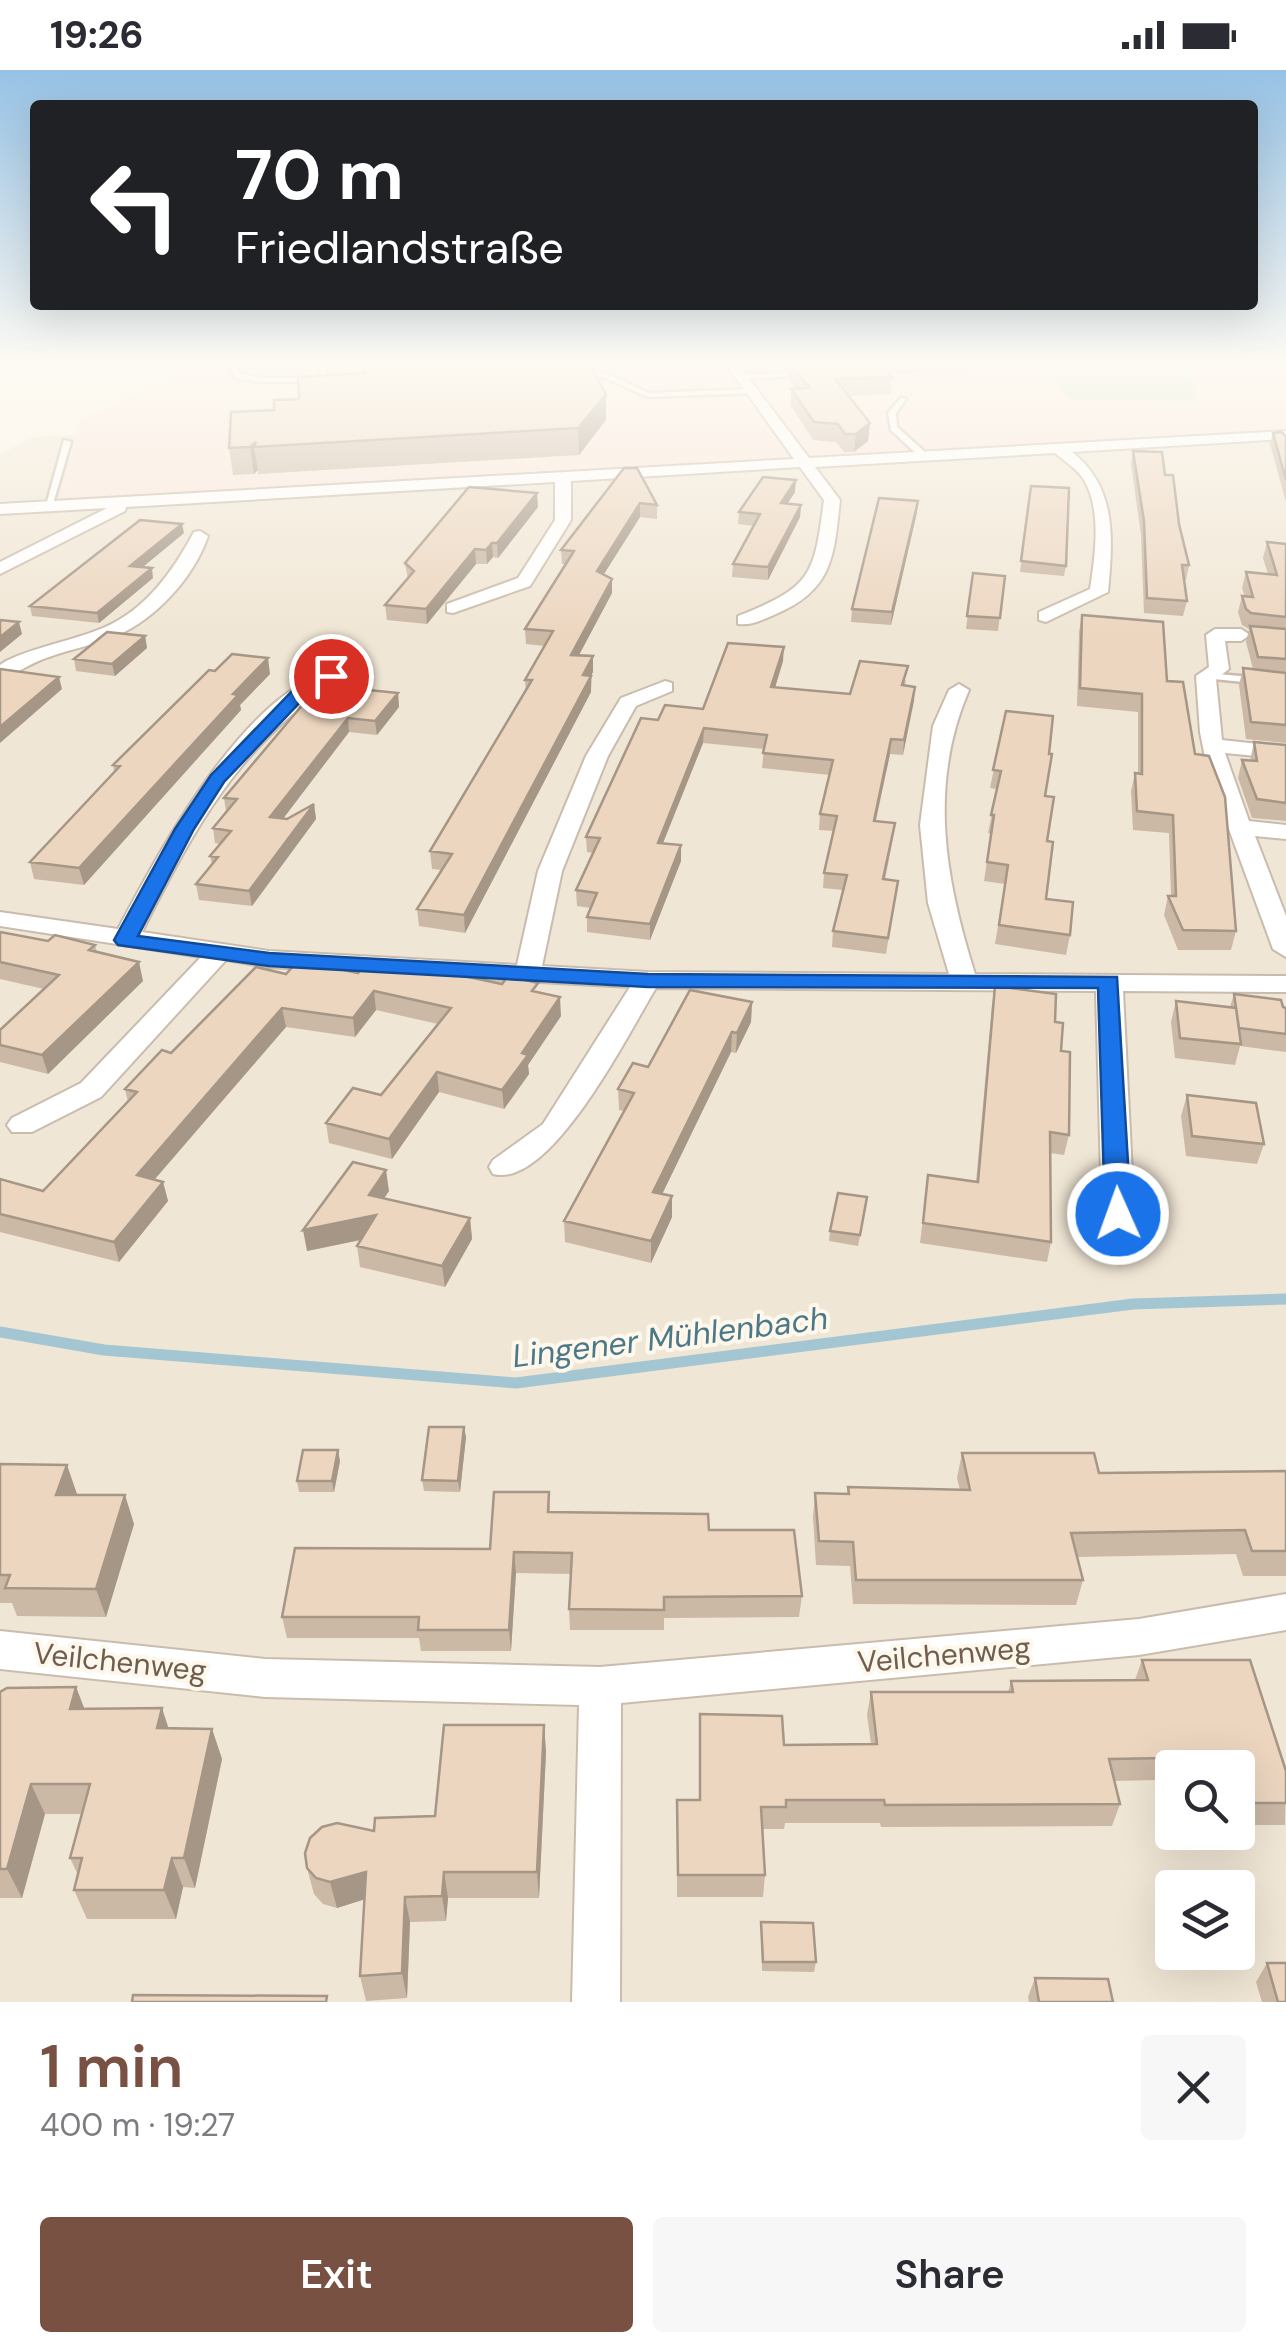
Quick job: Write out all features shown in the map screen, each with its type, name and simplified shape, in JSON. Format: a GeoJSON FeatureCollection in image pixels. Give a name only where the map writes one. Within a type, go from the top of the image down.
{"type":"FeatureCollection","features":[{"type":"Feature","properties":{"kind":"street"},"geometry":{"type":"LineString","coordinates":[[745,620],[777,608],[814,586],[824,558],[832,500],[802,454]]}},
{"type":"Feature","properties":{"kind":"street"},"geometry":{"type":"LineString","coordinates":[[0,509],[938,454]]}},
{"type":"Feature","properties":{"kind":"street"},"geometry":{"type":"LineString","coordinates":[[1046,616],[1099,592],[1103,562],[1101,513],[1092,478],[1065,454]]}},
{"type":"Feature","properties":{"kind":"street"},"geometry":{"type":"LineString","coordinates":[[453,608],[524,582],[563,520],[563,475]]}},
{"type":"Feature","properties":{"kind":"street"},"geometry":{"type":"LineString","coordinates":[[0,569],[130,502]]}},
{"type":"Feature","properties":{"kind":"street"},"geometry":{"type":"LineString","coordinates":[[0,673],[14,663],[67,642],[112,632],[134,618],[179,573],[200,536]]}},
{"type":"Feature","properties":{"kind":"street"},"geometry":{"type":"LineString","coordinates":[[1248,636],[1215,635],[1219,668],[1206,676],[1213,745],[1286,948]]}},
{"type":"Feature","properties":{"kind":"street"},"geometry":{"type":"LineString","coordinates":[[125,940],[184,829],[218,779],[301,692],[331,676]]}},
{"type":"Feature","properties":{"kind":"street"},"geometry":{"type":"LineString","coordinates":[[528,973],[550,871],[597,756],[628,702],[665,687]]}},
{"type":"Feature","properties":{"kind":"street"},"geometry":{"type":"LineString","coordinates":[[959,690],[943,726],[931,825],[940,903],[964,981]]}},
{"type":"Feature","properties":{"kind":"street"},"geometry":{"type":"LineString","coordinates":[[1213,745],[1286,752]]}},
{"type":"Feature","properties":{"kind":"street"},"geometry":{"type":"LineString","coordinates":[[1240,827],[1286,832]]}},
{"type":"Feature","properties":{"kind":"street"},"geometry":{"type":"LineString","coordinates":[[0,919],[219,953],[648,980],[1286,984]]}},
{"type":"Feature","properties":{"kind":"street"},"geometry":{"type":"LineString","coordinates":[[22,1125],[91,1090],[219,953]]}},
{"type":"Feature","properties":{"kind":"street"},"geometry":{"type":"LineString","coordinates":[[504,1167],[553,1131],[648,980]]}},
{"type":"Feature","properties":{"kind":"street"},"geometry":{"type":"LineString","coordinates":[[1109,981],[1118,1214]]}},
{"type":"Feature","properties":{"kind":"street","name":"Veilchenweg"},"geometry":{"type":"LineString","coordinates":[[0,1650],[265,1678],[600,1686],[1139,1637],[1286,1612]]}},
{"type":"Feature","properties":{"kind":"street"},"geometry":{"type":"LineString","coordinates":[[596,2002],[600,1686]]}},
{"type":"Feature","properties":{"kind":"lane"},"geometry":{"type":"LineString","coordinates":[[48,506],[63,454]]}},
{"type":"Feature","properties":{"kind":"lane"},"geometry":{"type":"LineString","coordinates":[[1206,676],[1286,683]]}},
{"type":"Feature","properties":{"kind":"shaded area"},"geometry":{"type":"Polygon","coordinates":[[[0,454],[70,454],[59,501],[0,505],[0,454]]]}},
{"type":"Feature","properties":{"kind":"shaded area"},"geometry":{"type":"Polygon","coordinates":[[[71,454],[981,454],[58,506],[71,454]]]}},
{"type":"Feature","properties":{"kind":"shaded area"},"geometry":{"type":"Polygon","coordinates":[[[1005,454],[1286,454],[1286,2002],[0,2002],[0,512],[1005,454]]]}},
{"type":"Feature","properties":{"kind":"building"},"geometry":{"type":"Polygon","coordinates":[[[1133,454],[1162,454],[1165,475],[1173,475],[1189,565],[1182,565],[1187,601],[1147,598],[1144,521],[1133,454]]]}},
{"type":"Feature","properties":{"kind":"building"},"geometry":{"type":"Polygon","coordinates":[[[1279,454],[1286,454],[1286,480],[1279,454]]]}},
{"type":"Feature","properties":{"kind":"building"},"geometry":{"type":"Polygon","coordinates":[[[624,468],[637,468],[657,505],[640,503],[597,571],[612,579],[571,655],[593,656],[583,675],[591,676],[464,915],[417,909],[452,854],[430,851],[532,680],[525,680],[553,631],[525,629],[574,551],[561,550],[624,468]]]}},
{"type":"Feature","properties":{"kind":"building"},"geometry":{"type":"Polygon","coordinates":[[[763,477],[796,480],[781,503],[801,505],[768,567],[733,564],[760,514],[739,512],[763,477]]]}},
{"type":"Feature","properties":{"kind":"building"},"geometry":{"type":"Polygon","coordinates":[[[1031,486],[1069,488],[1066,566],[1021,561],[1031,486]]]}},
{"type":"Feature","properties":{"kind":"building"},"geometry":{"type":"Polygon","coordinates":[[[469,487],[537,493],[497,543],[486,550],[475,549],[426,609],[385,605],[414,571],[405,563],[469,487]]]}},
{"type":"Feature","properties":{"kind":"building"},"geometry":{"type":"Polygon","coordinates":[[[879,498],[918,501],[892,612],[852,609],[879,498]]]}},
{"type":"Feature","properties":{"kind":"building"},"geometry":{"type":"Polygon","coordinates":[[[140,520],[182,524],[130,566],[152,568],[97,613],[30,606],[140,520]]]}},
{"type":"Feature","properties":{"kind":"building"},"geometry":{"type":"Polygon","coordinates":[[[1267,542],[1286,544],[1286,617],[1251,613],[1242,596],[1253,597],[1246,572],[1277,575],[1267,542]]]}},
{"type":"Feature","properties":{"kind":"building"},"geometry":{"type":"Polygon","coordinates":[[[973,573],[1005,576],[1000,618],[967,616],[973,573]]]}},
{"type":"Feature","properties":{"kind":"building"},"geometry":{"type":"Polygon","coordinates":[[[1082,615],[1163,622],[1167,681],[1183,682],[1195,754],[1209,756],[1225,797],[1236,931],[1183,930],[1168,896],[1176,896],[1173,815],[1137,811],[1135,773],[1142,774],[1142,694],[1080,688],[1082,615]]]}},
{"type":"Feature","properties":{"kind":"building"},"geometry":{"type":"Polygon","coordinates":[[[0,620],[19,622],[0,637],[0,620]]]}},
{"type":"Feature","properties":{"kind":"building"},"geometry":{"type":"Polygon","coordinates":[[[1250,626],[1286,629],[1286,659],[1258,657],[1250,626]]]}},
{"type":"Feature","properties":{"kind":"building"},"geometry":{"type":"Polygon","coordinates":[[[107,632],[145,636],[112,664],[74,659],[107,632]]]}},
{"type":"Feature","properties":{"kind":"building"},"geometry":{"type":"Polygon","coordinates":[[[728,643],[784,647],[771,687],[850,694],[860,661],[908,666],[902,685],[915,687],[904,740],[891,739],[874,821],[895,823],[883,879],[898,881],[888,938],[833,931],[847,875],[824,873],[837,816],[820,814],[833,760],[763,753],[767,735],[704,728],[658,843],[681,845],[650,924],[587,917],[597,893],[576,890],[600,838],[586,837],[641,718],[658,720],[665,705],[703,709],[728,643]]]}},
{"type":"Feature","properties":{"kind":"building"},"geometry":{"type":"Polygon","coordinates":[[[232,654],[268,658],[79,868],[30,862],[120,766],[113,765],[209,670],[215,671],[232,654]]]}},
{"type":"Feature","properties":{"kind":"building"},"geometry":{"type":"Polygon","coordinates":[[[1243,668],[1286,673],[1286,725],[1251,722],[1243,668]]]}},
{"type":"Feature","properties":{"kind":"building"},"geometry":{"type":"Polygon","coordinates":[[[0,669],[59,677],[0,727],[0,669]]]}},
{"type":"Feature","properties":{"kind":"building"},"geometry":{"type":"Polygon","coordinates":[[[359,689],[398,693],[375,721],[348,718],[270,817],[287,819],[314,804],[249,891],[196,884],[218,857],[210,856],[231,831],[213,828],[237,799],[224,798],[304,703],[344,707],[359,689]]]}},
{"type":"Feature","properties":{"kind":"building"},"geometry":{"type":"Polygon","coordinates":[[[1006,711],[1053,716],[1045,796],[1054,797],[1047,841],[1053,842],[1046,899],[1073,902],[1070,935],[999,925],[1008,865],[987,862],[991,815],[1001,771],[993,770],[1006,711]]]}},
{"type":"Feature","properties":{"kind":"building"},"geometry":{"type":"Polygon","coordinates":[[[1254,742],[1286,745],[1286,803],[1257,799],[1242,760],[1257,761],[1254,742]]]}},
{"type":"Feature","properties":{"kind":"building"},"geometry":{"type":"Polygon","coordinates":[[[0,932],[48,941],[55,935],[95,945],[89,950],[139,962],[42,1055],[0,1045],[0,1030],[59,975],[0,962],[0,932]]]}},
{"type":"Feature","properties":{"kind":"building"},"geometry":{"type":"Polygon","coordinates":[[[368,961],[404,968],[407,964],[502,984],[508,976],[538,983],[532,991],[560,997],[522,1053],[528,1055],[502,1090],[437,1072],[389,1139],[326,1123],[353,1088],[381,1095],[451,1008],[374,991],[353,1018],[282,1008],[137,1175],[163,1182],[114,1242],[0,1214],[0,1179],[43,1191],[137,1092],[125,1089],[162,1050],[171,1053],[256,967],[286,974],[295,964],[314,968],[317,964],[358,973],[368,961]]]}},
{"type":"Feature","properties":{"kind":"building"},"geometry":{"type":"Polygon","coordinates":[[[995,986],[1056,994],[1055,1022],[1063,1023],[1061,1051],[1070,1052],[1069,1135],[1050,1132],[1051,1242],[923,1223],[928,1175],[978,1182],[995,986]]]}},
{"type":"Feature","properties":{"kind":"building"},"geometry":{"type":"Polygon","coordinates":[[[690,990],[752,1002],[737,1033],[732,1032],[653,1192],[672,1196],[651,1241],[564,1221],[634,1093],[618,1089],[633,1063],[648,1067],[690,990]]]}},
{"type":"Feature","properties":{"kind":"building"},"geometry":{"type":"Polygon","coordinates":[[[1234,994],[1281,1000],[1286,1008],[1286,1034],[1239,1028],[1234,994]]]}},
{"type":"Feature","properties":{"kind":"building"},"geometry":{"type":"Polygon","coordinates":[[[1176,1001],[1236,1008],[1241,1044],[1180,1038],[1176,1001]]]}},
{"type":"Feature","properties":{"kind":"building"},"geometry":{"type":"Polygon","coordinates":[[[1187,1095],[1256,1103],[1264,1144],[1192,1136],[1187,1095]]]}},
{"type":"Feature","properties":{"kind":"building"},"geometry":{"type":"Polygon","coordinates":[[[353,1162],[386,1170],[369,1195],[470,1218],[442,1266],[357,1246],[376,1215],[303,1230],[353,1162]]]}},
{"type":"Feature","properties":{"kind":"building"},"geometry":{"type":"Polygon","coordinates":[[[838,1193],[867,1197],[860,1235],[830,1231],[838,1193]]]}},
{"type":"Feature","properties":{"kind":"building"},"geometry":{"type":"Polygon","coordinates":[[[429,1427],[464,1427],[458,1481],[422,1480],[429,1427]]]}},
{"type":"Feature","properties":{"kind":"building"},"geometry":{"type":"Polygon","coordinates":[[[303,1450],[338,1450],[332,1481],[297,1481],[303,1450]]]}},
{"type":"Feature","properties":{"kind":"building"},"geometry":{"type":"Polygon","coordinates":[[[962,1453],[1094,1453],[1099,1473],[1286,1471],[1286,1551],[1252,1551],[1245,1530],[1071,1533],[1083,1580],[856,1580],[853,1542],[819,1541],[815,1493],[849,1494],[848,1487],[970,1490],[962,1453]]]}},
{"type":"Feature","properties":{"kind":"building"},"geometry":{"type":"Polygon","coordinates":[[[0,1464],[67,1465],[56,1495],[125,1495],[96,1589],[5,1588],[10,1575],[0,1575],[0,1464]]]}},
{"type":"Feature","properties":{"kind":"building"},"geometry":{"type":"Polygon","coordinates":[[[494,1492],[549,1492],[548,1512],[708,1514],[709,1530],[794,1530],[802,1596],[664,1597],[664,1610],[569,1609],[572,1553],[514,1552],[509,1630],[418,1630],[419,1617],[282,1617],[295,1548],[490,1549],[494,1492]]]}},
{"type":"Feature","properties":{"kind":"building"},"geometry":{"type":"Polygon","coordinates":[[[1142,1660],[1250,1660],[1286,1771],[1286,1803],[1255,1803],[1255,1750],[1155,1750],[1155,1758],[1109,1759],[1120,1804],[885,1805],[884,1800],[786,1800],[786,1807],[761,1807],[765,1875],[678,1875],[677,1800],[700,1800],[700,1714],[782,1716],[784,1745],[877,1744],[871,1692],[1013,1692],[1011,1681],[1148,1680],[1142,1660]]]}},
{"type":"Feature","properties":{"kind":"building"},"geometry":{"type":"Polygon","coordinates":[[[76,1687],[70,1709],[162,1708],[157,1728],[212,1729],[184,1858],[172,1858],[164,1890],[74,1890],[82,1858],[70,1858],[90,1784],[31,1784],[7,1869],[0,1869],[0,1692],[7,1688],[76,1687]]]}},
{"type":"Feature","properties":{"kind":"building"},"geometry":{"type":"Polygon","coordinates":[[[444,1725],[544,1725],[537,1872],[444,1872],[442,1896],[405,1897],[402,1973],[360,1976],[366,1872],[330,1882],[316,1878],[307,1868],[305,1853],[310,1838],[322,1827],[337,1823],[374,1831],[375,1818],[435,1816],[444,1725]]]}},
{"type":"Feature","properties":{"kind":"building"},"geometry":{"type":"Polygon","coordinates":[[[761,1922],[813,1923],[816,1962],[763,1962],[761,1922]]]}},
{"type":"Feature","properties":{"kind":"building"},"geometry":{"type":"Polygon","coordinates":[[[1267,1963],[1286,1963],[1286,2002],[1278,2002],[1267,1963]]]}},
{"type":"Feature","properties":{"kind":"building"},"geometry":{"type":"Polygon","coordinates":[[[1035,1978],[1108,1979],[1113,2002],[1039,2002],[1035,1978]]]}},
{"type":"Feature","properties":{"kind":"building"},"geometry":{"type":"Polygon","coordinates":[[[133,1995],[327,1996],[326,2002],[132,2002],[133,1995]]]}},
{"type":"Feature","properties":{"kind":"waterway","name":"Lingener Mühlenbach"},"geometry":{"type":"LineString","coordinates":[[0,1332],[104,1350],[516,1383],[1133,1304],[1286,1299]]}},
{"type":"Feature","properties":{"kind":"route"},"geometry":{"type":"LineString","coordinates":[[331,676],[301,692],[218,779],[184,829],[125,940],[269,959],[648,980],[1109,981],[1118,1214]]}}]}
